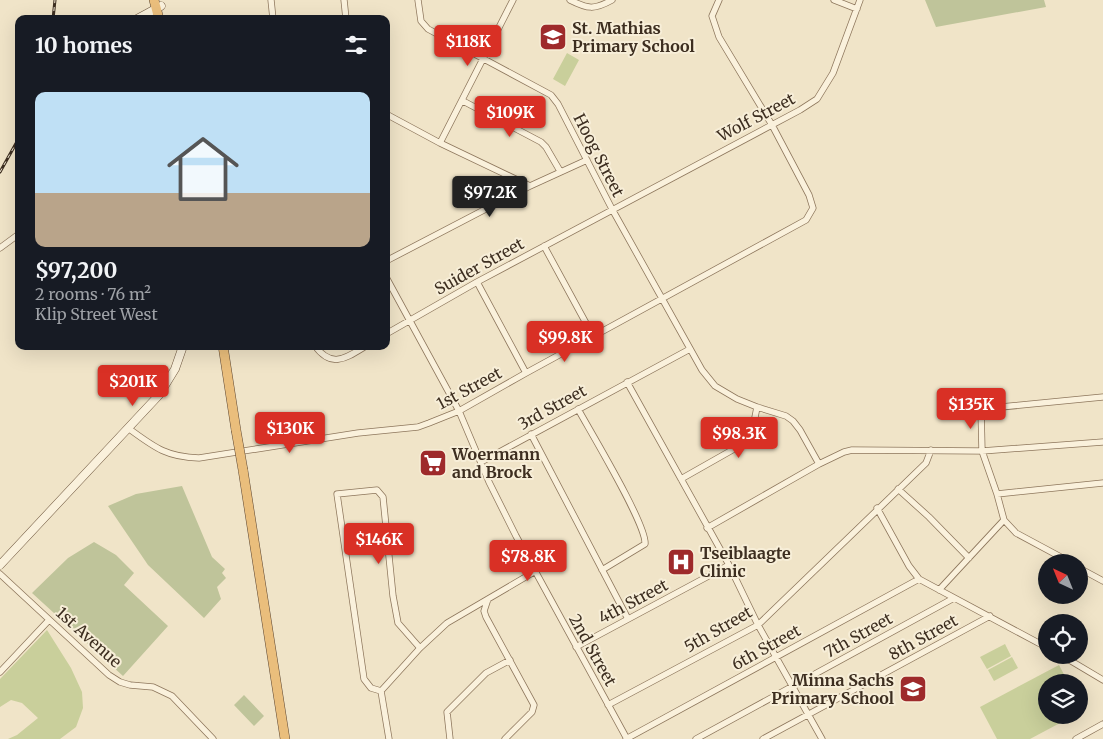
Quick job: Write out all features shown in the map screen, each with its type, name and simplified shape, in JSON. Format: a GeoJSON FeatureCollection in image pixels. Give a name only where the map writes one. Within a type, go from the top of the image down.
{"type":"FeatureCollection","features":[{"type":"Feature","properties":{"kind":"highway"},"geometry":{"type":"LineString","coordinates":[[158,3],[163,15]]}},
{"type":"Feature","properties":{"kind":"highway"},"geometry":{"type":"LineString","coordinates":[[224,350],[285,739]]}},
{"type":"Feature","properties":{"kind":"main road"},"geometry":{"type":"LineString","coordinates":[[142,15],[158,3]]}},
{"type":"Feature","properties":{"kind":"main road"},"geometry":{"type":"LineString","coordinates":[[0,565],[168,383],[182,350]]}},
{"type":"Feature","properties":{"kind":"street"},"geometry":{"type":"LineString","coordinates":[[271,0],[273,15]]}},
{"type":"Feature","properties":{"kind":"street"},"geometry":{"type":"LineString","coordinates":[[344,0],[346,15]]}},
{"type":"Feature","properties":{"kind":"street","name":"Hoog Street"},"geometry":{"type":"LineString","coordinates":[[418,0],[421,21],[428,29],[551,95],[558,104],[612,209],[702,370],[716,386],[737,398],[757,407],[786,416],[793,421],[819,464]]}},
{"type":"Feature","properties":{"kind":"street"},"geometry":{"type":"LineString","coordinates":[[440,143],[513,0]]}},
{"type":"Feature","properties":{"kind":"street"},"geometry":{"type":"LineString","coordinates":[[570,0],[590,8],[598,7],[612,0]]}},
{"type":"Feature","properties":{"kind":"street","name":"1st Street"},"geometry":{"type":"LineString","coordinates":[[128,428],[149,444],[166,453],[181,458],[199,458],[361,433],[418,427],[458,411],[806,220],[813,208],[809,195],[772,125],[714,27],[712,16],[719,0]]}},
{"type":"Feature","properties":{"kind":"street"},"geometry":{"type":"LineString","coordinates":[[834,0],[857,9]]}},
{"type":"Feature","properties":{"kind":"street","name":"Wolf Street"},"geometry":{"type":"LineString","coordinates":[[612,209],[800,110],[817,99],[833,73],[860,0]]}},
{"type":"Feature","properties":{"kind":"street"},"geometry":{"type":"LineString","coordinates":[[463,101],[541,142],[560,171]]}},
{"type":"Feature","properties":{"kind":"street"},"geometry":{"type":"LineString","coordinates":[[390,116],[440,143],[530,186]]}},
{"type":"Feature","properties":{"kind":"street"},"geometry":{"type":"LineString","coordinates":[[390,259],[530,186],[587,160]]}},
{"type":"Feature","properties":{"kind":"street","name":"Suider Street"},"geometry":{"type":"LineString","coordinates":[[390,332],[612,209]]}},
{"type":"Feature","properties":{"kind":"street"},"geometry":{"type":"LineString","coordinates":[[0,248],[15,237]]}},
{"type":"Feature","properties":{"kind":"street"},"geometry":{"type":"LineString","coordinates":[[544,246],[593,336]]}},
{"type":"Feature","properties":{"kind":"street"},"geometry":{"type":"LineString","coordinates":[[477,282],[526,372]]}},
{"type":"Feature","properties":{"kind":"street","name":"2nd Street"},"geometry":{"type":"LineString","coordinates":[[390,285],[458,411],[480,462],[534,572],[626,739]]}},
{"type":"Feature","properties":{"kind":"street"},"geometry":{"type":"LineString","coordinates":[[319,350],[328,359],[338,360],[346,358],[359,350]]}},
{"type":"Feature","properties":{"kind":"street","name":"3rd Street"},"geometry":{"type":"LineString","coordinates":[[480,462],[690,350]]}},
{"type":"Feature","properties":{"kind":"street"},"geometry":{"type":"LineString","coordinates":[[627,382],[729,565],[758,625],[822,739]]}},
{"type":"Feature","properties":{"kind":"street"},"geometry":{"type":"LineString","coordinates":[[1055,554],[1016,533],[1004,520],[982,451],[981,409],[1103,398]]}},
{"type":"Feature","properties":{"kind":"street"},"geometry":{"type":"LineString","coordinates":[[681,479],[749,439],[757,407]]}},
{"type":"Feature","properties":{"kind":"street"},"geometry":{"type":"LineString","coordinates":[[578,409],[625,494],[644,534],[644,544],[602,570]]}},
{"type":"Feature","properties":{"kind":"street"},"geometry":{"type":"LineString","coordinates":[[531,434],[628,619]]}},
{"type":"Feature","properties":{"kind":"street"},"geometry":{"type":"LineString","coordinates":[[708,528],[819,464],[852,450],[982,451],[1103,442]]}},
{"type":"Feature","properties":{"kind":"street","name":"5th Street"},"geometry":{"type":"LineString","coordinates":[[608,705],[758,625],[877,508],[926,463],[931,450]]}},
{"type":"Feature","properties":{"kind":"street"},"geometry":{"type":"LineString","coordinates":[[997,494],[1103,483]]}},
{"type":"Feature","properties":{"kind":"street"},"geometry":{"type":"LineString","coordinates":[[898,489],[929,517],[969,558]]}},
{"type":"Feature","properties":{"kind":"street"},"geometry":{"type":"LineString","coordinates":[[380,691],[371,688],[364,679],[337,494],[377,490],[383,497],[393,596],[398,623],[420,648]]}},
{"type":"Feature","properties":{"kind":"street"},"geometry":{"type":"LineString","coordinates":[[877,508],[909,566],[919,579],[1038,643]]}},
{"type":"Feature","properties":{"kind":"street"},"geometry":{"type":"LineString","coordinates":[[939,590],[1004,520]]}},
{"type":"Feature","properties":{"kind":"street","name":"4th Street"},"geometry":{"type":"LineString","coordinates":[[576,647],[729,565]]}},
{"type":"Feature","properties":{"kind":"street"},"geometry":{"type":"LineString","coordinates":[[380,691],[420,648],[447,623],[534,572]]}},
{"type":"Feature","properties":{"kind":"street"},"geometry":{"type":"LineString","coordinates":[[1088,573],[1103,581]]}},
{"type":"Feature","properties":{"kind":"street","name":"1st Avenue"},"geometry":{"type":"LineString","coordinates":[[0,574],[109,675],[120,682],[153,687],[172,696],[213,739]]}},
{"type":"Feature","properties":{"kind":"street","name":"6th Street"},"geometry":{"type":"LineString","coordinates":[[626,739],[919,579]]}},
{"type":"Feature","properties":{"kind":"street"},"geometry":{"type":"LineString","coordinates":[[488,598],[484,605],[486,617],[534,705],[532,712],[505,739]]}},
{"type":"Feature","properties":{"kind":"street","name":"7th Street"},"geometry":{"type":"LineString","coordinates":[[696,739],[954,598]]}},
{"type":"Feature","properties":{"kind":"street","name":"8th Street"},"geometry":{"type":"LineString","coordinates":[[764,739],[990,616]]}},
{"type":"Feature","properties":{"kind":"street"},"geometry":{"type":"LineString","coordinates":[[0,672],[50,620]]}},
{"type":"Feature","properties":{"kind":"street"},"geometry":{"type":"LineString","coordinates":[[450,739],[447,712],[486,673],[510,660]]}},
{"type":"Feature","properties":{"kind":"street"},"geometry":{"type":"LineString","coordinates":[[1076,664],[1103,680]]}},
{"type":"Feature","properties":{"kind":"street"},"geometry":{"type":"LineString","coordinates":[[380,691],[389,739]]}},
{"type":"Feature","properties":{"kind":"street"},"geometry":{"type":"LineString","coordinates":[[1076,739],[1102,726]]}},
{"type":"Feature","properties":{"kind":"green space"},"geometry":{"type":"Polygon","coordinates":[[[925,0],[1044,0],[1046,7],[936,27],[925,0]]]}},
{"type":"Feature","properties":{"kind":"green space"},"geometry":{"type":"Polygon","coordinates":[[[567,53],[579,60],[565,86],[553,79],[567,53]]]}},
{"type":"Feature","properties":{"kind":"green space"},"geometry":{"type":"Polygon","coordinates":[[[182,486],[212,557],[225,569],[222,573],[226,578],[217,587],[221,599],[204,618],[148,565],[108,506],[136,494],[182,486]]]}},
{"type":"Feature","properties":{"kind":"green space"},"geometry":{"type":"Polygon","coordinates":[[[94,542],[116,555],[134,573],[124,585],[168,626],[123,676],[32,593],[68,558],[94,542]]]}},
{"type":"Feature","properties":{"kind":"green space"},"geometry":{"type":"Polygon","coordinates":[[[47,630],[71,668],[82,692],[83,708],[76,727],[60,739],[8,739],[17,735],[38,718],[22,703],[11,700],[0,707],[0,679],[47,630]]]}},
{"type":"Feature","properties":{"kind":"green space"},"geometry":{"type":"Polygon","coordinates":[[[1005,644],[1011,656],[987,669],[980,657],[1005,644]]]}},
{"type":"Feature","properties":{"kind":"green space"},"geometry":{"type":"Polygon","coordinates":[[[1012,657],[1018,668],[994,681],[988,670],[1012,657]]]}},
{"type":"Feature","properties":{"kind":"green space"},"geometry":{"type":"Polygon","coordinates":[[[1059,665],[1064,674],[1042,674],[1059,665]]]}},
{"type":"Feature","properties":{"kind":"green space"},"geometry":{"type":"Polygon","coordinates":[[[1038,676],[1038,724],[1058,724],[1030,739],[997,739],[980,707],[1038,676]]]}},
{"type":"Feature","properties":{"kind":"green space"},"geometry":{"type":"Polygon","coordinates":[[[244,695],[264,716],[254,726],[234,705],[244,695]]]}},
{"type":"Feature","properties":{"kind":"railway"},"geometry":{"type":"LineString","coordinates":[[53,15],[55,0]]}},
{"type":"Feature","properties":{"kind":"railway"},"geometry":{"type":"LineString","coordinates":[[0,172],[15,145]]}},
{"type":"Feature","properties":{"kind":"place","name":"St. Mathias Primary School"},"geometry":{"type":"Point","coordinates":[553,37]}},
{"type":"Feature","properties":{"kind":"place","name":"Woermann and Brock"},"geometry":{"type":"Point","coordinates":[433,463]}},
{"type":"Feature","properties":{"kind":"place","name":"Tseiblaagte Clinic"},"geometry":{"type":"Point","coordinates":[681,562]}},
{"type":"Feature","properties":{"kind":"place","name":"Minna Sachs Primary School"},"geometry":{"type":"Point","coordinates":[913,689]}}]}
